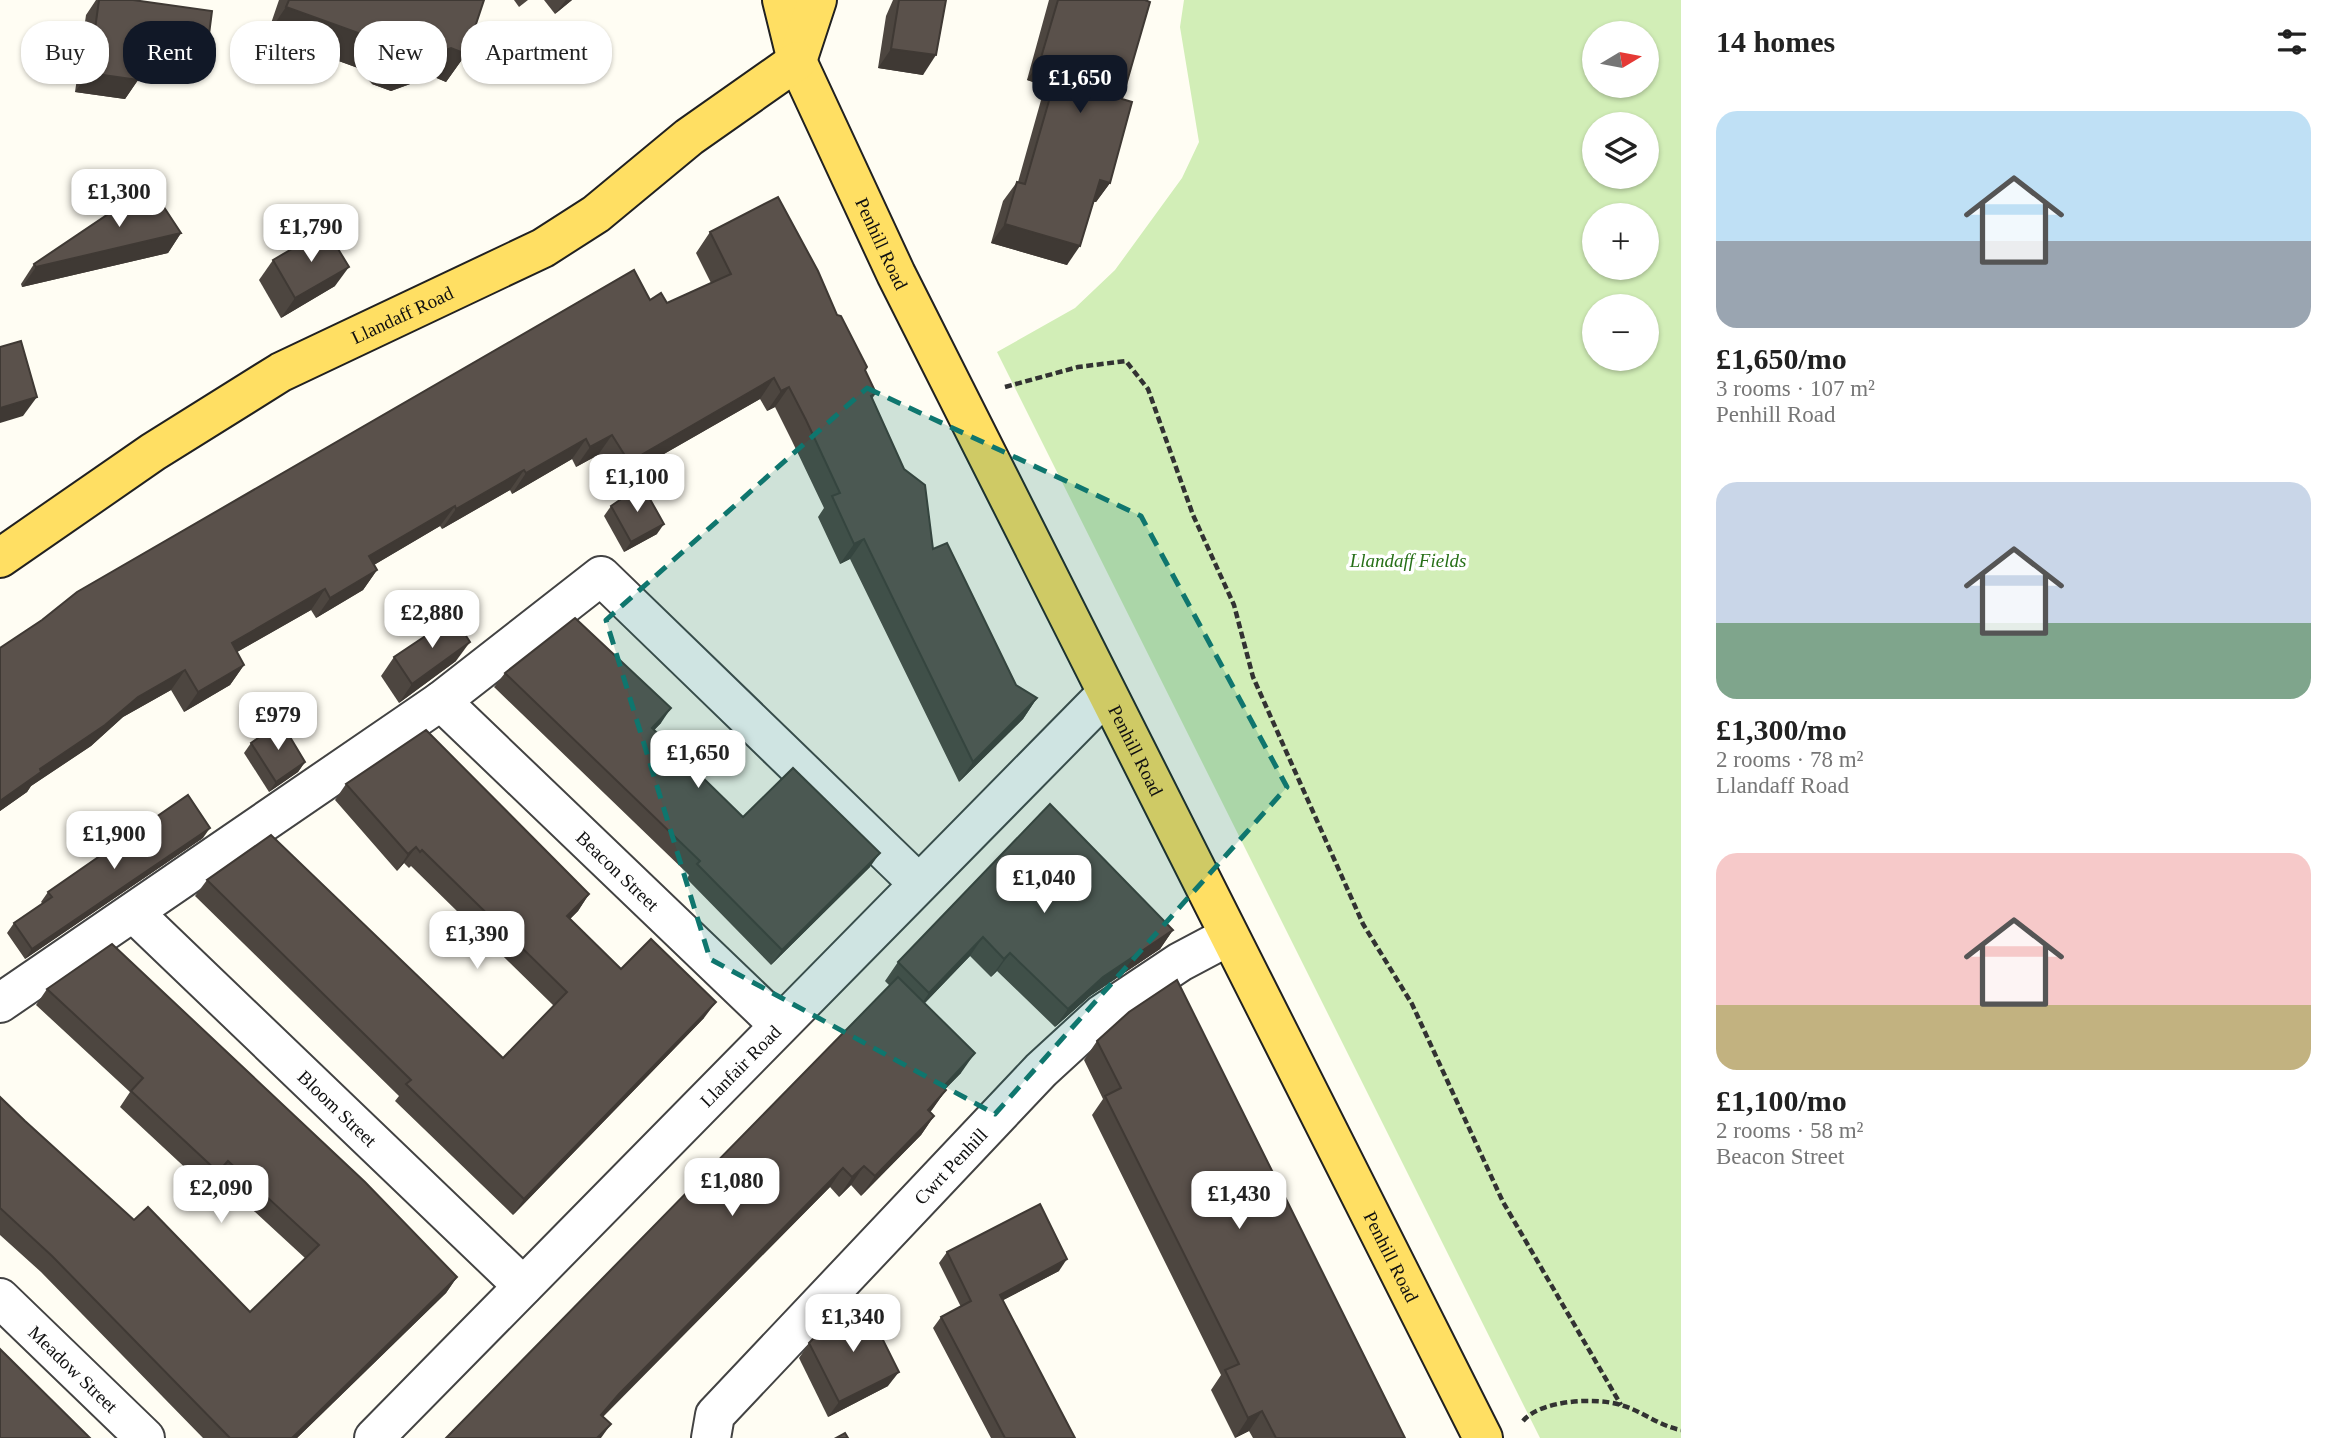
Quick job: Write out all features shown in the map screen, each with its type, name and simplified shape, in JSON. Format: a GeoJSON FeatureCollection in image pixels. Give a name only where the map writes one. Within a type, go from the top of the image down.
{"type":"FeatureCollection","features":[{"type":"Feature","properties":{"kind":"main road","name":"Penhill Road"},"geometry":{"type":"LineString","coordinates":[[782,0],[797,61],[892,265],[1483,1438]]}},
{"type":"Feature","properties":{"kind":"main road"},"geometry":{"type":"LineString","coordinates":[[797,61],[817,0]]}},
{"type":"Feature","properties":{"kind":"main road","name":"Llandaff Road"},"geometry":{"type":"LineString","coordinates":[[0,558],[153,452],[281,372],[543,248],[571,231],[689,137],[797,61]]}},
{"type":"Feature","properties":{"kind":"street"},"geometry":{"type":"LineString","coordinates":[[0,1003],[144,921],[449,708],[601,576],[918,883]]}},
{"type":"Feature","properties":{"kind":"street","name":"Llanfair Road"},"geometry":{"type":"LineString","coordinates":[[374,1438],[1106,694]]}},
{"type":"Feature","properties":{"kind":"street","name":"Beacon Street"},"geometry":{"type":"LineString","coordinates":[[449,708],[779,1025]]}},
{"type":"Feature","properties":{"kind":"street","name":"Bloom Street"},"geometry":{"type":"LineString","coordinates":[[144,921],[523,1286]]}},
{"type":"Feature","properties":{"kind":"street","name":"Cwrt Penhill"},"geometry":{"type":"LineString","coordinates":[[711,1438],[715,1415],[1041,1070],[1112,1007],[1180,962],[1230,936]]}},
{"type":"Feature","properties":{"kind":"street","name":"Meadow Street"},"geometry":{"type":"LineString","coordinates":[[0,1298],[145,1438]]}},
{"type":"Feature","properties":{"kind":"path"},"geometry":{"type":"LineString","coordinates":[[1005,387],[1078,367],[1126,361],[1148,389],[1193,515],[1234,605],[1253,677],[1363,924],[1412,1004],[1503,1202],[1621,1405]]}},
{"type":"Feature","properties":{"kind":"path"},"geometry":{"type":"LineString","coordinates":[[1522,1422],[1528,1415],[1556,1405],[1584,1401],[1621,1405],[1667,1428],[1681,1430]]}},
{"type":"Feature","properties":{"kind":"highlighted area"},"geometry":{"type":"Polygon","coordinates":[[[867,388],[1141,516],[1287,787],[995,1114],[710,959],[606,620],[867,388]]]}},
{"type":"Feature","properties":{"kind":"green space","name":"Llandaff Fields"},"geometry":{"type":"Polygon","coordinates":[[[1184,0],[1681,0],[1681,1438],[1540,1438],[997,352],[1075,308],[1115,270],[1182,178],[1199,142],[1180,27],[1184,0]]]}},
{"type":"Feature","properties":{"kind":"building"},"geometry":{"type":"Polygon","coordinates":[[[99,0],[133,0],[212,11],[211,21],[123,21],[123,78],[109,76],[109,21],[96,21],[99,0]]]}},
{"type":"Feature","properties":{"kind":"building"},"geometry":{"type":"Polygon","coordinates":[[[289,0],[484,0],[477,21],[461,21],[461,52],[451,48],[447,50],[447,21],[354,21],[354,31],[340,26],[340,21],[325,21],[286,7],[289,0]]]}},
{"type":"Feature","properties":{"kind":"building"},"geometry":{"type":"Polygon","coordinates":[[[899,0],[946,0],[936,55],[891,49],[899,0]]]}},
{"type":"Feature","properties":{"kind":"building"},"geometry":{"type":"Polygon","coordinates":[[[1058,0],[1150,2],[1122,99],[1132,102],[1110,183],[1100,180],[1080,246],[1005,224],[1017,182],[1025,184],[1059,66],[1040,61],[1058,0]]]}},
{"type":"Feature","properties":{"kind":"building"},"geometry":{"type":"Polygon","coordinates":[[[150,186],[181,233],[36,267],[34,264],[150,186]]]}},
{"type":"Feature","properties":{"kind":"building"},"geometry":{"type":"Polygon","coordinates":[[[778,197],[818,271],[837,315],[841,316],[867,367],[865,370],[876,393],[871,396],[904,469],[925,485],[933,549],[947,543],[1016,685],[1037,698],[973,762],[864,539],[854,544],[832,496],[840,493],[789,387],[781,391],[774,378],[629,462],[612,435],[590,447],[586,439],[456,509],[455,506],[369,556],[377,570],[330,598],[325,589],[232,643],[244,665],[198,692],[185,670],[138,697],[105,725],[40,769],[41,772],[0,801],[0,648],[77,592],[634,270],[650,300],[661,293],[667,303],[731,274],[710,232],[778,197]]]}},
{"type":"Feature","properties":{"kind":"building"},"geometry":{"type":"Polygon","coordinates":[[[326,229],[349,267],[295,298],[273,260],[326,229]]]}},
{"type":"Feature","properties":{"kind":"building"},"geometry":{"type":"Polygon","coordinates":[[[21,341],[37,397],[0,408],[0,347],[21,341]]]}},
{"type":"Feature","properties":{"kind":"building"},"geometry":{"type":"Polygon","coordinates":[[[642,485],[664,524],[631,542],[611,506],[642,485]]]}},
{"type":"Feature","properties":{"kind":"building"},"geometry":{"type":"Polygon","coordinates":[[[454,617],[470,642],[412,684],[394,657],[454,617]]]}},
{"type":"Feature","properties":{"kind":"building"},"geometry":{"type":"Polygon","coordinates":[[[575,618],[671,708],[652,728],[743,817],[793,768],[880,853],[782,950],[697,864],[700,861],[505,673],[575,618]]]}},
{"type":"Feature","properties":{"kind":"building"},"geometry":{"type":"Polygon","coordinates":[[[281,722],[305,762],[276,782],[251,743],[281,722]]]}},
{"type":"Feature","properties":{"kind":"building"},"geometry":{"type":"Polygon","coordinates":[[[426,730],[589,894],[567,916],[621,969],[651,939],[716,1002],[524,1199],[406,1084],[411,1080],[207,880],[271,835],[503,1058],[567,992],[422,850],[420,852],[416,847],[408,854],[346,784],[426,730]]]}},
{"type":"Feature","properties":{"kind":"building"},"geometry":{"type":"Polygon","coordinates":[[[188,795],[210,828],[32,949],[14,923],[52,897],[48,892],[188,795]]]}},
{"type":"Feature","properties":{"kind":"building"},"geometry":{"type":"Polygon","coordinates":[[[1050,804],[1173,930],[1103,977],[1068,1009],[1010,953],[1004,959],[983,937],[929,993],[898,962],[1050,804]]]}},
{"type":"Feature","properties":{"kind":"building"},"geometry":{"type":"Polygon","coordinates":[[[112,944],[365,1182],[457,1277],[292,1438],[230,1438],[52,1256],[0,1208],[0,1097],[134,1220],[148,1207],[250,1312],[319,1245],[228,1161],[218,1172],[131,1091],[143,1078],[47,989],[112,944]]]}},
{"type":"Feature","properties":{"kind":"building"},"geometry":{"type":"Polygon","coordinates":[[[898,977],[975,1053],[943,1087],[946,1090],[928,1110],[934,1116],[875,1176],[864,1166],[852,1177],[843,1168],[619,1394],[601,1415],[611,1424],[597,1438],[446,1438],[898,977]]]}},
{"type":"Feature","properties":{"kind":"building"},"geometry":{"type":"Polygon","coordinates":[[[1177,980],[1405,1438],[1276,1438],[1262,1411],[1248,1418],[1225,1370],[1239,1364],[1105,1096],[1121,1088],[1097,1041],[1129,1012],[1177,980]]]}},
{"type":"Feature","properties":{"kind":"building"},"geometry":{"type":"Polygon","coordinates":[[[1040,1204],[1067,1259],[1000,1295],[1075,1438],[1005,1438],[941,1317],[971,1301],[947,1252],[1040,1204]]]}},
{"type":"Feature","properties":{"kind":"building"},"geometry":{"type":"Polygon","coordinates":[[[866,1306],[899,1372],[839,1402],[809,1343],[825,1326],[866,1306]]]}},
{"type":"Feature","properties":{"kind":"building"},"geometry":{"type":"Polygon","coordinates":[[[0,1349],[90,1438],[0,1438],[0,1349]]]}}]}
